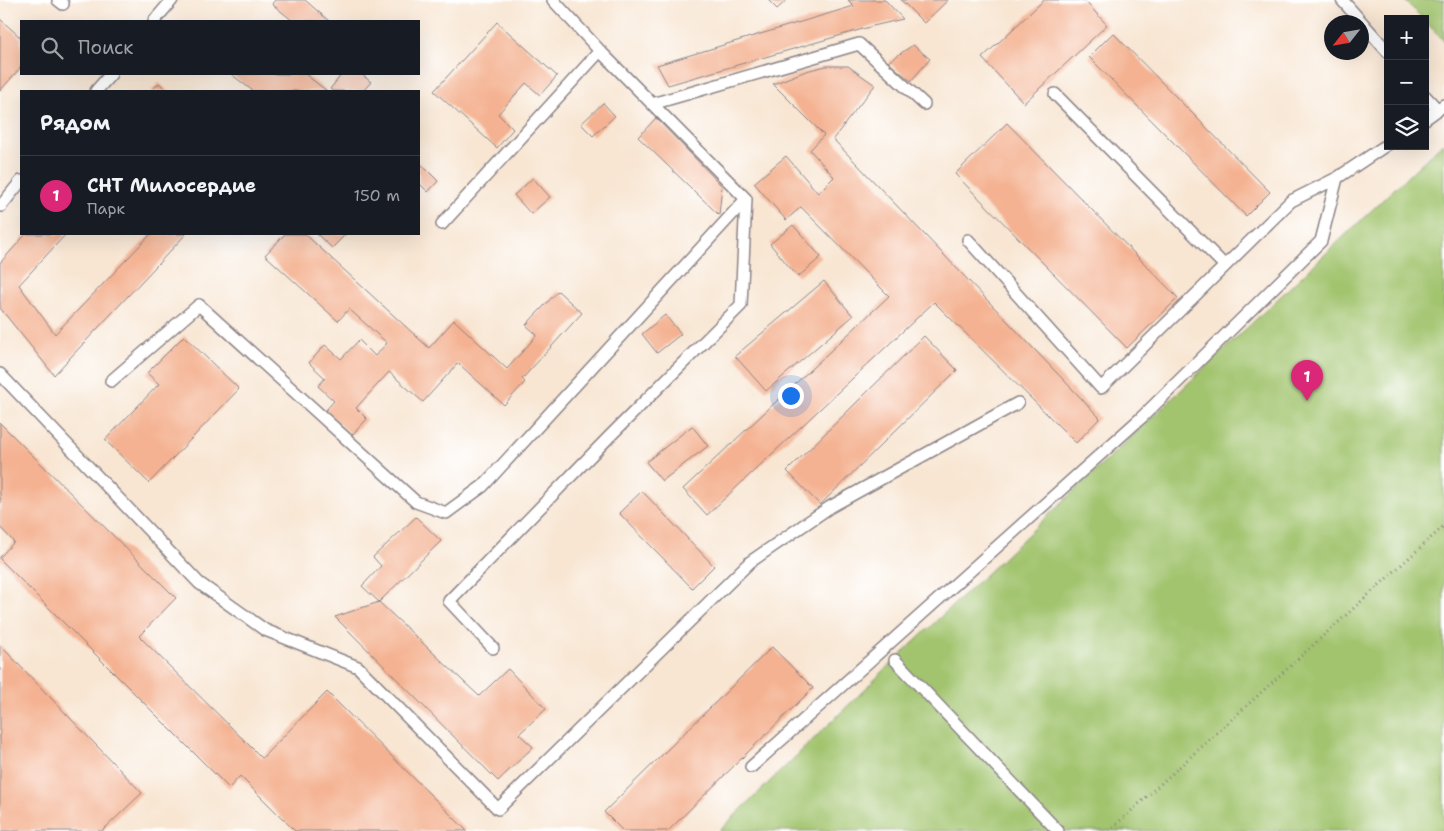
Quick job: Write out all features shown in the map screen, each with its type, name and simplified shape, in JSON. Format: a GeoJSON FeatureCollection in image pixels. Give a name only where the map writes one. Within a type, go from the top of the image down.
{"type":"FeatureCollection","features":[{"type":"Feature","properties":{"kind":"lane"},"geometry":{"type":"LineString","coordinates":[[155,20],[172,0]]}},
{"type":"Feature","properties":{"kind":"lane"},"geometry":{"type":"LineString","coordinates":[[493,648],[449,601],[741,305],[746,199],[600,51],[553,0]]}},
{"type":"Feature","properties":{"kind":"lane"},"geometry":{"type":"LineString","coordinates":[[1342,0],[1384,47]]}},
{"type":"Feature","properties":{"kind":"lane"},"geometry":{"type":"LineString","coordinates":[[652,104],[859,44],[924,104]]}},
{"type":"Feature","properties":{"kind":"lane"},"geometry":{"type":"LineString","coordinates":[[442,224],[600,51]]}},
{"type":"Feature","properties":{"kind":"lane"},"geometry":{"type":"LineString","coordinates":[[97,90],[110,75]]}},
{"type":"Feature","properties":{"kind":"lane"},"geometry":{"type":"LineString","coordinates":[[1055,94],[1225,266]]}},
{"type":"Feature","properties":{"kind":"lane"},"geometry":{"type":"LineString","coordinates":[[1429,99],[1441,108],[1429,116]]}},
{"type":"Feature","properties":{"kind":"lane"},"geometry":{"type":"LineString","coordinates":[[968,240],[1101,388],[1291,201],[1337,178],[1384,147]]}},
{"type":"Feature","properties":{"kind":"lane"},"geometry":{"type":"LineString","coordinates":[[751,767],[1141,418],[1321,240],[1337,178]]}},
{"type":"Feature","properties":{"kind":"lane"},"geometry":{"type":"LineString","coordinates":[[1,206],[20,182]]}},
{"type":"Feature","properties":{"kind":"lane"},"geometry":{"type":"LineString","coordinates":[[111,381],[199,304],[416,502],[446,513],[483,486],[746,199]]}},
{"type":"Feature","properties":{"kind":"lane"},"geometry":{"type":"LineString","coordinates":[[0,374],[199,583],[265,630],[358,667],[498,809],[750,562],[830,507],[1018,403]]}},
{"type":"Feature","properties":{"kind":"lane"},"geometry":{"type":"LineString","coordinates":[[895,660],[1058,831]]}},
{"type":"Feature","properties":{"kind":"path"},"geometry":{"type":"LineString","coordinates":[[1109,831],[1444,526]]}},
{"type":"Feature","properties":{"kind":"green space"},"geometry":{"type":"Polygon","coordinates":[[[1404,0],[1444,0],[1444,41],[1429,25],[1429,15],[1419,15],[1404,0]]]}},
{"type":"Feature","properties":{"kind":"green space"},"geometry":{"type":"Polygon","coordinates":[[[1444,142],[1444,831],[719,831],[895,660],[1444,142]]]}},
{"type":"Feature","properties":{"kind":"building"},"geometry":{"type":"Polygon","coordinates":[[[275,0],[305,0],[328,20],[292,20],[272,4],[275,0]]]}},
{"type":"Feature","properties":{"kind":"building"},"geometry":{"type":"Polygon","coordinates":[[[768,0],[787,0],[777,9],[768,0]]]}},
{"type":"Feature","properties":{"kind":"building"},"geometry":{"type":"Polygon","coordinates":[[[848,0],[885,0],[903,19],[668,85],[657,65],[854,6],[848,0]]]}},
{"type":"Feature","properties":{"kind":"building"},"geometry":{"type":"Polygon","coordinates":[[[901,0],[948,0],[924,23],[901,0]]]}},
{"type":"Feature","properties":{"kind":"building"},"geometry":{"type":"Polygon","coordinates":[[[1044,0],[1084,0],[1107,25],[1024,103],[982,58],[1044,0]]]}},
{"type":"Feature","properties":{"kind":"building"},"geometry":{"type":"Polygon","coordinates":[[[0,19],[20,37],[20,68],[0,91],[0,19]]]}},
{"type":"Feature","properties":{"kind":"building"},"geometry":{"type":"Polygon","coordinates":[[[497,22],[557,76],[540,95],[526,83],[498,114],[513,129],[497,148],[434,91],[497,22]]]}},
{"type":"Feature","properties":{"kind":"building"},"geometry":{"type":"Polygon","coordinates":[[[1113,33],[1270,192],[1246,216],[1089,57],[1113,33]]]}},
{"type":"Feature","properties":{"kind":"building"},"geometry":{"type":"Polygon","coordinates":[[[913,45],[930,59],[911,81],[888,62],[913,45]]]}},
{"type":"Feature","properties":{"kind":"building"},"geometry":{"type":"Polygon","coordinates":[[[826,66],[848,66],[875,85],[833,139],[1100,418],[1076,443],[934,302],[707,515],[683,489],[889,296],[801,207],[786,220],[754,183],[786,156],[818,193],[834,177],[810,150],[824,135],[773,84],[806,71],[826,66]]]}},
{"type":"Feature","properties":{"kind":"building"},"geometry":{"type":"Polygon","coordinates":[[[232,75],[306,75],[326,90],[252,90],[232,75]]]}},
{"type":"Feature","properties":{"kind":"building"},"geometry":{"type":"Polygon","coordinates":[[[341,75],[362,75],[371,82],[364,90],[330,89],[341,75]]]}},
{"type":"Feature","properties":{"kind":"building"},"geometry":{"type":"Polygon","coordinates":[[[159,83],[167,90],[152,90],[159,83]]]}},
{"type":"Feature","properties":{"kind":"building"},"geometry":{"type":"Polygon","coordinates":[[[603,103],[615,116],[593,136],[581,124],[603,103]]]}},
{"type":"Feature","properties":{"kind":"building"},"geometry":{"type":"Polygon","coordinates":[[[656,118],[722,186],[719,215],[638,137],[656,118]]]}},
{"type":"Feature","properties":{"kind":"building"},"geometry":{"type":"Polygon","coordinates":[[[1007,123],[1178,298],[1127,348],[955,174],[1007,123]]]}},
{"type":"Feature","properties":{"kind":"building"},"geometry":{"type":"Polygon","coordinates":[[[420,163],[438,181],[428,192],[420,184],[420,163]]]}},
{"type":"Feature","properties":{"kind":"building"},"geometry":{"type":"Polygon","coordinates":[[[533,178],[550,197],[531,214],[514,195],[533,178]]]}},
{"type":"Feature","properties":{"kind":"building"},"geometry":{"type":"Polygon","coordinates":[[[793,225],[821,257],[798,277],[770,244],[793,225]]]}},
{"type":"Feature","properties":{"kind":"building"},"geometry":{"type":"Polygon","coordinates":[[[25,235],[65,235],[19,285],[55,334],[150,235],[185,235],[54,375],[0,308],[0,263],[25,235]]]}},
{"type":"Feature","properties":{"kind":"building"},"geometry":{"type":"Polygon","coordinates":[[[284,235],[306,235],[429,348],[454,320],[507,369],[537,335],[526,325],[558,291],[582,313],[522,379],[525,382],[504,405],[458,363],[423,402],[389,372],[356,408],[367,419],[352,435],[325,411],[334,401],[318,386],[325,378],[309,363],[325,345],[341,359],[359,340],[375,356],[387,343],[349,309],[338,321],[265,255],[284,235]]]}},
{"type":"Feature","properties":{"kind":"building"},"geometry":{"type":"Polygon","coordinates":[[[318,235],[345,235],[332,248],[318,235]]]}},
{"type":"Feature","properties":{"kind":"building"},"geometry":{"type":"Polygon","coordinates":[[[824,281],[853,316],[766,391],[735,356],[824,281]]]}},
{"type":"Feature","properties":{"kind":"building"},"geometry":{"type":"Polygon","coordinates":[[[665,315],[681,334],[657,353],[642,334],[665,315]]]}},
{"type":"Feature","properties":{"kind":"building"},"geometry":{"type":"Polygon","coordinates":[[[184,336],[239,389],[149,483],[105,440],[159,384],[147,373],[184,336]]]}},
{"type":"Feature","properties":{"kind":"building"},"geometry":{"type":"Polygon","coordinates":[[[924,336],[957,370],[820,505],[787,471],[924,336]]]}},
{"type":"Feature","properties":{"kind":"building"},"geometry":{"type":"Polygon","coordinates":[[[0,423],[176,598],[139,636],[262,758],[327,692],[467,831],[295,831],[240,776],[229,788],[0,559],[14,542],[0,527],[0,423]]]}},
{"type":"Feature","properties":{"kind":"building"},"geometry":{"type":"Polygon","coordinates":[[[692,426],[708,446],[662,481],[646,462],[692,426]]]}},
{"type":"Feature","properties":{"kind":"building"},"geometry":{"type":"Polygon","coordinates":[[[642,491],[714,566],[692,588],[619,513],[642,491]]]}},
{"type":"Feature","properties":{"kind":"building"},"geometry":{"type":"Polygon","coordinates":[[[416,517],[441,541],[379,602],[362,586],[381,566],[373,557],[416,517]]]}},
{"type":"Feature","properties":{"kind":"building"},"geometry":{"type":"Polygon","coordinates":[[[379,602],[479,696],[508,669],[546,709],[519,734],[533,747],[498,781],[335,617],[379,602]]]}},
{"type":"Feature","properties":{"kind":"building"},"geometry":{"type":"Polygon","coordinates":[[[0,645],[142,793],[102,831],[0,831],[0,645]]]}},
{"type":"Feature","properties":{"kind":"building"},"geometry":{"type":"Polygon","coordinates":[[[772,647],[813,688],[668,831],[623,831],[604,812],[772,647]]]}},
{"type":"Feature","properties":{"kind":"place","name":"СНТ Милосердие"},"geometry":{"type":"Point","coordinates":[1307,401]}}]}
